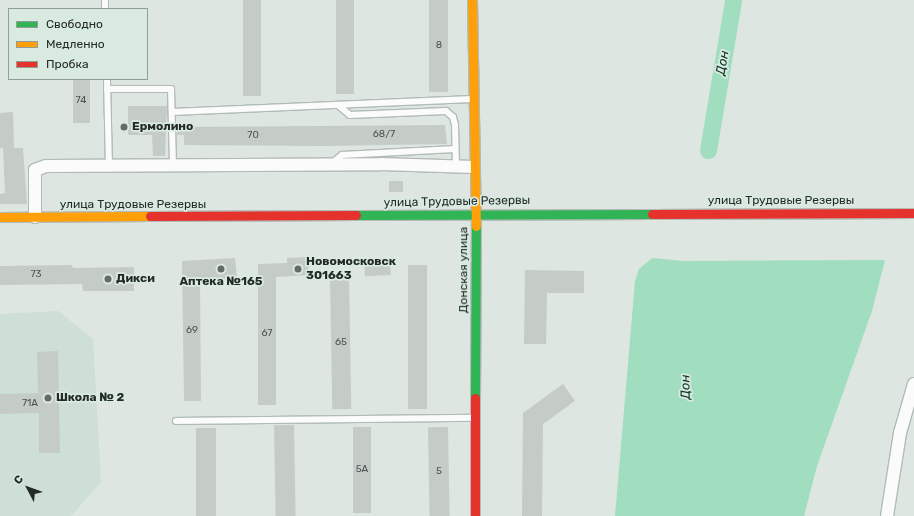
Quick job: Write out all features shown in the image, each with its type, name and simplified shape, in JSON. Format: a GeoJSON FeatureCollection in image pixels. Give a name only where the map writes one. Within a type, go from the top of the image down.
{"type":"FeatureCollection","features":[{"type":"Feature","properties":{"kind":"street","name":"Донская улица"},"geometry":{"type":"LineString","coordinates":[[472,0],[476,214],[477,418],[475,516]]}},
{"type":"Feature","properties":{"kind":"street"},"geometry":{"type":"LineString","coordinates":[[35,217],[35,170],[46,166],[109,167],[173,164],[330,164],[456,166],[474,168]]}},
{"type":"Feature","properties":{"kind":"street","name":"улица Трудовые Резервы"},"geometry":{"type":"LineString","coordinates":[[0,217],[914,213]]}},
{"type":"Feature","properties":{"kind":"street"},"geometry":{"type":"LineString","coordinates":[[886,516],[900,433],[914,384]]}},
{"type":"Feature","properties":{"kind":"lane"},"geometry":{"type":"LineString","coordinates":[[107,80],[109,167]]}},
{"type":"Feature","properties":{"kind":"lane"},"geometry":{"type":"LineString","coordinates":[[107,90],[171,89],[173,164]]}},
{"type":"Feature","properties":{"kind":"lane"},"geometry":{"type":"LineString","coordinates":[[172,112],[339,106],[473,99]]}},
{"type":"Feature","properties":{"kind":"lane"},"geometry":{"type":"LineString","coordinates":[[339,106],[350,115],[446,111],[453,117],[455,125],[456,166]]}},
{"type":"Feature","properties":{"kind":"lane"},"geometry":{"type":"LineString","coordinates":[[330,164],[342,155],[455,149]]}},
{"type":"Feature","properties":{"kind":"lane"},"geometry":{"type":"LineString","coordinates":[[176,420],[477,418]]}},
{"type":"Feature","properties":{"kind":"shaded area","name":"Школа № 2"},"geometry":{"type":"Polygon","coordinates":[[[58,311],[93,339],[101,482],[71,516],[0,516],[0,314],[58,311]]]}},
{"type":"Feature","properties":{"kind":"water"},"geometry":{"type":"Polygon","coordinates":[[[652,258],[683,261],[885,260],[872,311],[817,466],[804,516],[615,516],[635,281],[639,269],[652,258]]]}},
{"type":"Feature","properties":{"kind":"building"},"geometry":{"type":"Polygon","coordinates":[[[243,0],[261,0],[261,96],[243,96],[243,0]]]}},
{"type":"Feature","properties":{"kind":"building"},"geometry":{"type":"Polygon","coordinates":[[[336,0],[354,0],[354,94],[336,94],[336,0]]]}},
{"type":"Feature","properties":{"kind":"building"},"geometry":{"type":"Polygon","coordinates":[[[429,0],[448,0],[448,92],[429,92],[429,0]]]}},
{"type":"Feature","properties":{"kind":"building"},"geometry":{"type":"Polygon","coordinates":[[[73,80],[90,80],[90,123],[73,123],[73,80]]]}},
{"type":"Feature","properties":{"kind":"building"},"geometry":{"type":"Polygon","coordinates":[[[128,106],[167,106],[165,156],[153,156],[152,135],[128,135],[128,106]]]}},
{"type":"Feature","properties":{"kind":"building"},"geometry":{"type":"Polygon","coordinates":[[[13,112],[14,148],[23,148],[27,204],[0,204],[0,194],[5,193],[3,148],[0,148],[0,113],[13,112]]]}},
{"type":"Feature","properties":{"kind":"building"},"geometry":{"type":"Polygon","coordinates":[[[445,125],[447,144],[322,146],[184,145],[184,135],[177,135],[177,127],[445,125]]]}},
{"type":"Feature","properties":{"kind":"building"},"geometry":{"type":"Polygon","coordinates":[[[389,181],[403,181],[403,192],[389,192],[389,181]]]}},
{"type":"Feature","properties":{"kind":"building"},"geometry":{"type":"Polygon","coordinates":[[[308,257],[309,275],[276,277],[276,405],[258,405],[258,264],[287,263],[287,258],[308,257]]]}},
{"type":"Feature","properties":{"kind":"building"},"geometry":{"type":"Polygon","coordinates":[[[235,258],[237,278],[200,281],[201,401],[184,401],[182,261],[235,258]]]}},
{"type":"Feature","properties":{"kind":"building"},"geometry":{"type":"Polygon","coordinates":[[[390,258],[391,275],[365,276],[364,259],[390,258]]]}},
{"type":"Feature","properties":{"kind":"building"},"geometry":{"type":"Polygon","coordinates":[[[72,265],[73,268],[134,267],[134,291],[83,291],[82,284],[0,285],[0,266],[72,265]]]}},
{"type":"Feature","properties":{"kind":"building"},"geometry":{"type":"Polygon","coordinates":[[[408,265],[427,265],[427,409],[408,409],[408,265]]]}},
{"type":"Feature","properties":{"kind":"building"},"geometry":{"type":"Polygon","coordinates":[[[525,270],[584,271],[584,293],[547,293],[546,344],[524,344],[525,270]]]}},
{"type":"Feature","properties":{"kind":"building"},"geometry":{"type":"Polygon","coordinates":[[[330,277],[349,277],[351,409],[332,409],[330,277]]]}},
{"type":"Feature","properties":{"kind":"building"},"geometry":{"type":"Polygon","coordinates":[[[58,351],[60,453],[39,453],[39,413],[0,414],[0,394],[38,393],[37,352],[58,351]]]}},
{"type":"Feature","properties":{"kind":"building"},"geometry":{"type":"Polygon","coordinates":[[[563,384],[575,401],[543,424],[542,516],[522,516],[523,413],[563,384]]]}},
{"type":"Feature","properties":{"kind":"building"},"geometry":{"type":"Polygon","coordinates":[[[274,425],[294,425],[296,516],[276,516],[274,425]]]}},
{"type":"Feature","properties":{"kind":"building"},"geometry":{"type":"Polygon","coordinates":[[[353,427],[371,427],[371,513],[353,513],[353,427]]]}},
{"type":"Feature","properties":{"kind":"building"},"geometry":{"type":"Polygon","coordinates":[[[428,427],[448,427],[450,516],[430,516],[428,427]]]}},
{"type":"Feature","properties":{"kind":"building"},"geometry":{"type":"Polygon","coordinates":[[[196,428],[216,428],[216,516],[196,516],[196,428]]]}},
{"type":"Feature","properties":{"kind":"waterway","name":"Дон"},"geometry":{"type":"LineString","coordinates":[[708,150],[733,0]]}},
{"type":"Feature","properties":{"kind":"traffic: fast"},"geometry":{"type":"LineString","coordinates":[[356,215],[652,214]]}},
{"type":"Feature","properties":{"kind":"traffic: fast"},"geometry":{"type":"LineString","coordinates":[[475,398],[476,226]]}},
{"type":"Feature","properties":{"kind":"traffic: slow"},"geometry":{"type":"LineString","coordinates":[[472,0],[476,226]]}},
{"type":"Feature","properties":{"kind":"traffic: slow"},"geometry":{"type":"LineString","coordinates":[[0,217],[150,216]]}},
{"type":"Feature","properties":{"kind":"traffic: jam"},"geometry":{"type":"LineString","coordinates":[[652,214],[914,213]]}},
{"type":"Feature","properties":{"kind":"traffic: jam"},"geometry":{"type":"LineString","coordinates":[[150,216],[356,215]]}},
{"type":"Feature","properties":{"kind":"traffic: jam"},"geometry":{"type":"LineString","coordinates":[[475,398],[475,516]]}},
{"type":"Feature","properties":{"kind":"place","name":"Ермолино"},"geometry":{"type":"Point","coordinates":[124,127]}},
{"type":"Feature","properties":{"kind":"place","name":"Аптека №165"},"geometry":{"type":"Point","coordinates":[221,269]}},
{"type":"Feature","properties":{"kind":"place","name":"Новомосковск 301663"},"geometry":{"type":"Point","coordinates":[298,269]}},
{"type":"Feature","properties":{"kind":"place","name":"Дикси"},"geometry":{"type":"Point","coordinates":[108,279]}},
{"type":"Feature","properties":{"kind":"place","name":"Школа № 2"},"geometry":{"type":"Point","coordinates":[48,398]}}]}
